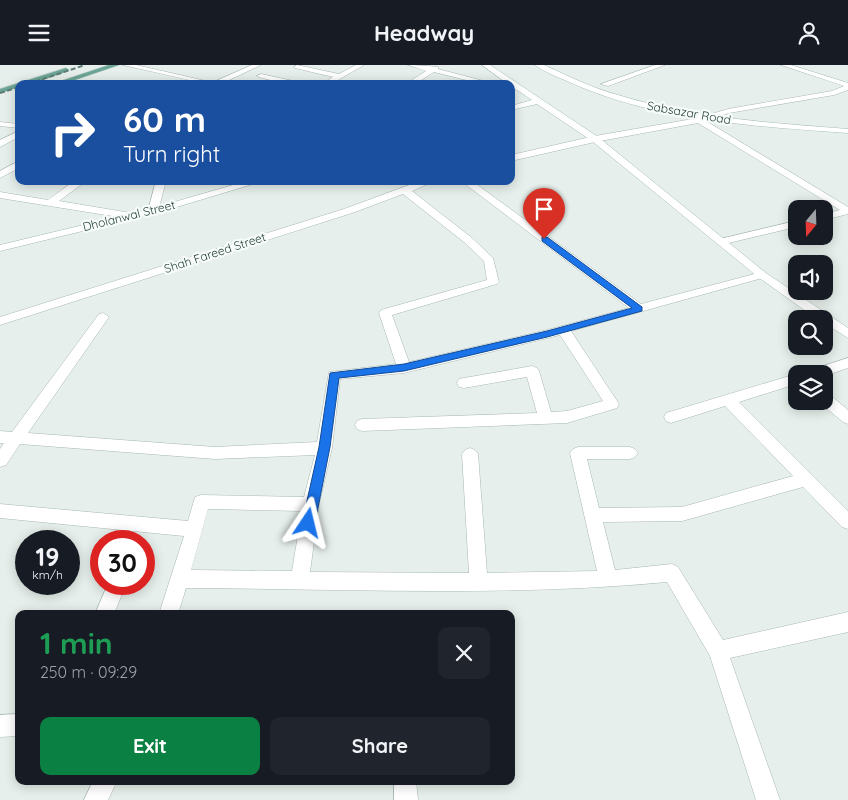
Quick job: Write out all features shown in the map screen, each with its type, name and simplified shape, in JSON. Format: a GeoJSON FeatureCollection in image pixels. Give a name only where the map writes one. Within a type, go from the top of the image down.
{"type":"FeatureCollection","features":[{"type":"Feature","properties":{"kind":"main road"},"geometry":{"type":"LineString","coordinates":[[67,80],[105,65]]}},
{"type":"Feature","properties":{"kind":"main road"},"geometry":{"type":"LineString","coordinates":[[67,80],[116,65]]}},
{"type":"Feature","properties":{"kind":"main road"},"geometry":{"type":"LineString","coordinates":[[36,80],[73,68]]}},
{"type":"Feature","properties":{"kind":"main road"},"geometry":{"type":"LineString","coordinates":[[1,90],[15,86]]}},
{"type":"Feature","properties":{"kind":"street"},"geometry":{"type":"LineString","coordinates":[[126,65],[197,80]]}},
{"type":"Feature","properties":{"kind":"street"},"geometry":{"type":"LineString","coordinates":[[222,80],[258,65]]}},
{"type":"Feature","properties":{"kind":"street"},"geometry":{"type":"LineString","coordinates":[[333,80],[361,65]]}},
{"type":"Feature","properties":{"kind":"street"},"geometry":{"type":"LineString","coordinates":[[411,65],[475,80]]}},
{"type":"Feature","properties":{"kind":"street"},"geometry":{"type":"LineString","coordinates":[[416,80],[440,65]]}},
{"type":"Feature","properties":{"kind":"street"},"geometry":{"type":"LineString","coordinates":[[485,65],[507,80]]}},
{"type":"Feature","properties":{"kind":"street","name":"Sabsazar Road"},"geometry":{"type":"LineString","coordinates":[[538,65],[614,97],[704,119],[848,131]]}},
{"type":"Feature","properties":{"kind":"street"},"geometry":{"type":"LineString","coordinates":[[555,65],[580,74]]}},
{"type":"Feature","properties":{"kind":"street"},"geometry":{"type":"LineString","coordinates":[[626,65],[633,73]]}},
{"type":"Feature","properties":{"kind":"street"},"geometry":{"type":"LineString","coordinates":[[605,84],[633,73],[662,65]]}},
{"type":"Feature","properties":{"kind":"street"},"geometry":{"type":"LineString","coordinates":[[785,65],[848,86]]}},
{"type":"Feature","properties":{"kind":"street"},"geometry":{"type":"LineString","coordinates":[[297,67],[340,76]]}},
{"type":"Feature","properties":{"kind":"street"},"geometry":{"type":"LineString","coordinates":[[261,76],[278,80]]}},
{"type":"Feature","properties":{"kind":"street"},"geometry":{"type":"LineString","coordinates":[[597,81],[621,89]]}},
{"type":"Feature","properties":{"kind":"street"},"geometry":{"type":"LineString","coordinates":[[515,85],[595,139],[762,275],[848,334]]}},
{"type":"Feature","properties":{"kind":"street"},"geometry":{"type":"LineString","coordinates":[[834,93],[848,86]]}},
{"type":"Feature","properties":{"kind":"street"},"geometry":{"type":"LineString","coordinates":[[515,157],[595,139],[704,119],[728,111],[834,93],[848,93]]}},
{"type":"Feature","properties":{"kind":"street"},"geometry":{"type":"LineString","coordinates":[[515,107],[538,101]]}},
{"type":"Feature","properties":{"kind":"street","name":"Sabsazar Road"},"geometry":{"type":"LineString","coordinates":[[709,108],[848,122]]}},
{"type":"Feature","properties":{"kind":"street"},"geometry":{"type":"LineString","coordinates":[[704,119],[848,211]]}},
{"type":"Feature","properties":{"kind":"street"},"geometry":{"type":"LineString","coordinates":[[0,124],[15,126]]}},
{"type":"Feature","properties":{"kind":"street"},"geometry":{"type":"LineString","coordinates":[[0,144],[15,135]]}},
{"type":"Feature","properties":{"kind":"street"},"geometry":{"type":"LineString","coordinates":[[0,175],[15,166]]}},
{"type":"Feature","properties":{"kind":"street"},"geometry":{"type":"LineString","coordinates":[[50,203],[75,185]]}},
{"type":"Feature","properties":{"kind":"street"},"geometry":{"type":"LineString","coordinates":[[152,211],[160,185]]}},
{"type":"Feature","properties":{"kind":"street","name":"Dholanwal Street"},"geometry":{"type":"LineString","coordinates":[[0,248],[152,211],[244,185]]}},
{"type":"Feature","properties":{"kind":"street","name":"Shah Fareed Street"},"geometry":{"type":"LineString","coordinates":[[0,321],[348,211],[420,185]]}},
{"type":"Feature","properties":{"kind":"street"},"geometry":{"type":"LineString","coordinates":[[471,185],[639,309]]}},
{"type":"Feature","properties":{"kind":"street"},"geometry":{"type":"LineString","coordinates":[[404,368],[385,313],[493,282],[489,260],[468,240],[406,191]]}},
{"type":"Feature","properties":{"kind":"street"},"geometry":{"type":"LineString","coordinates":[[0,195],[131,216]]}},
{"type":"Feature","properties":{"kind":"street"},"geometry":{"type":"LineString","coordinates":[[833,215],[848,211]]}},
{"type":"Feature","properties":{"kind":"street"},"geometry":{"type":"LineString","coordinates":[[720,241],[788,226]]}},
{"type":"Feature","properties":{"kind":"street"},"geometry":{"type":"LineString","coordinates":[[300,580],[311,504],[324,447],[334,375],[404,368],[564,329],[762,275]]}},
{"type":"Feature","properties":{"kind":"street"},"geometry":{"type":"LineString","coordinates":[[0,334],[21,314]]}},
{"type":"Feature","properties":{"kind":"street"},"geometry":{"type":"LineString","coordinates":[[0,461],[103,317]]}},
{"type":"Feature","properties":{"kind":"street"},"geometry":{"type":"LineString","coordinates":[[362,425],[567,417],[612,403],[564,329]]}},
{"type":"Feature","properties":{"kind":"street"},"geometry":{"type":"LineString","coordinates":[[833,368],[848,363]]}},
{"type":"Feature","properties":{"kind":"street"},"geometry":{"type":"LineString","coordinates":[[464,383],[532,371],[546,418]]}},
{"type":"Feature","properties":{"kind":"street"},"geometry":{"type":"LineString","coordinates":[[671,417],[788,381]]}},
{"type":"Feature","properties":{"kind":"street"},"geometry":{"type":"LineString","coordinates":[[728,400],[848,522]]}},
{"type":"Feature","properties":{"kind":"street"},"geometry":{"type":"LineString","coordinates":[[833,406],[848,418]]}},
{"type":"Feature","properties":{"kind":"street"},"geometry":{"type":"LineString","coordinates":[[0,437],[215,453],[324,447]]}},
{"type":"Feature","properties":{"kind":"street"},"geometry":{"type":"LineString","coordinates":[[608,579],[578,453],[630,453]]}},
{"type":"Feature","properties":{"kind":"street"},"geometry":{"type":"LineString","coordinates":[[470,454],[479,582]]}},
{"type":"Feature","properties":{"kind":"street"},"geometry":{"type":"LineString","coordinates":[[593,515],[682,515],[806,479]]}},
{"type":"Feature","properties":{"kind":"street"},"geometry":{"type":"LineString","coordinates":[[169,610],[195,529],[201,502],[311,504]]}},
{"type":"Feature","properties":{"kind":"street"},"geometry":{"type":"LineString","coordinates":[[0,511],[195,529]]}},
{"type":"Feature","properties":{"kind":"street"},"geometry":{"type":"LineString","coordinates":[[179,579],[479,582],[608,579],[672,573],[718,651],[768,800]]}},
{"type":"Feature","properties":{"kind":"street"},"geometry":{"type":"LineString","coordinates":[[106,610],[112,595]]}},
{"type":"Feature","properties":{"kind":"street"},"geometry":{"type":"LineString","coordinates":[[718,651],[848,622]]}},
{"type":"Feature","properties":{"kind":"street"},"geometry":{"type":"LineString","coordinates":[[0,726],[15,725]]}},
{"type":"Feature","properties":{"kind":"street"},"geometry":{"type":"LineString","coordinates":[[96,800],[104,785]]}},
{"type":"Feature","properties":{"kind":"street"},"geometry":{"type":"LineString","coordinates":[[405,785],[406,800]]}},
{"type":"Feature","properties":{"kind":"railway"},"geometry":{"type":"LineString","coordinates":[[40,80],[85,65]]}},
{"type":"Feature","properties":{"kind":"railway"},"geometry":{"type":"LineString","coordinates":[[0,93],[15,88]]}},
{"type":"Feature","properties":{"kind":"route"},"geometry":{"type":"LineString","coordinates":[[308,523],[324,447],[334,375],[404,368],[547,334],[639,309],[544,239]]}}]}
